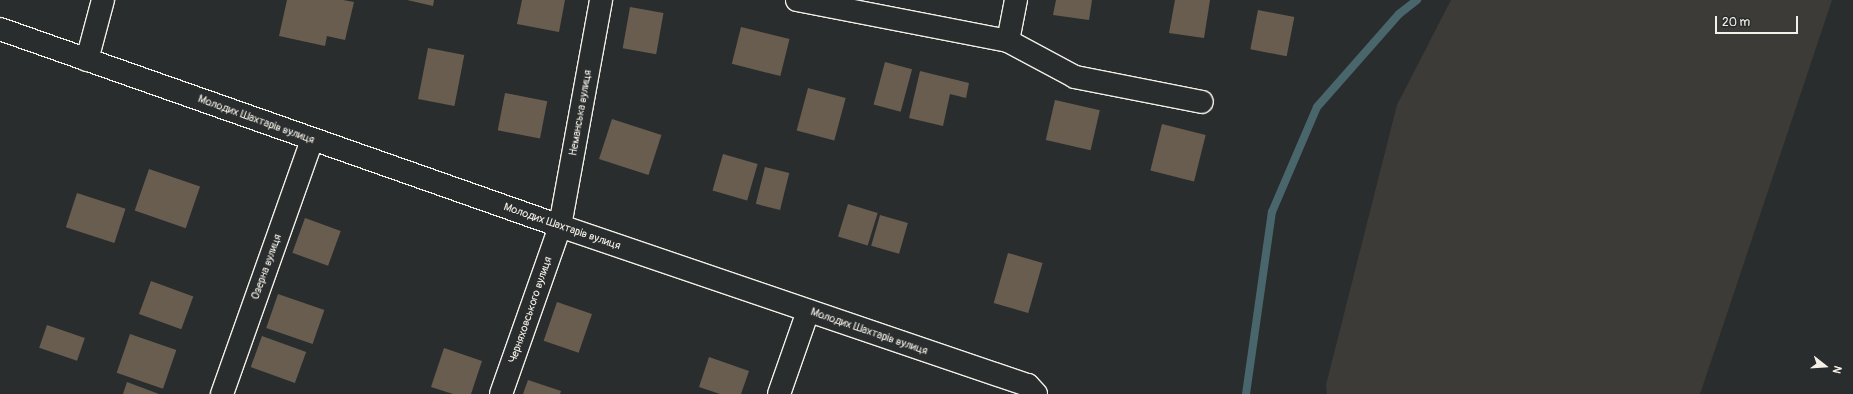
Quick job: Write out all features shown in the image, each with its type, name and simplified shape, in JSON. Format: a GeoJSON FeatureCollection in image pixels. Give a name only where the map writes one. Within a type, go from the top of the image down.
{"type":"FeatureCollection","features":[{"type":"Feature","properties":{"kind":"street"},"geometry":{"type":"LineString","coordinates":[[87,60],[103,0]]}},
{"type":"Feature","properties":{"kind":"street","name":"Неманська вулиця"},"geometry":{"type":"LineString","coordinates":[[560,226],[601,0]]}},
{"type":"Feature","properties":{"kind":"street"},"geometry":{"type":"LineString","coordinates":[[796,0],[1008,41],[1075,78],[1202,102]]}},
{"type":"Feature","properties":{"kind":"street"},"geometry":{"type":"LineString","coordinates":[[1008,41],[1016,0]]}},
{"type":"Feature","properties":{"kind":"street","name":"Молодих Шахтарів вулиця"},"geometry":{"type":"LineString","coordinates":[[0,29],[312,140],[1028,386],[1036,394]]}},
{"type":"Feature","properties":{"kind":"street","name":"Озерна вулиця"},"geometry":{"type":"LineString","coordinates":[[222,394],[312,140]]}},
{"type":"Feature","properties":{"kind":"street","name":"Черняховського вулиця"},"geometry":{"type":"LineString","coordinates":[[501,394],[560,226]]}},
{"type":"Feature","properties":{"kind":"street"},"geometry":{"type":"LineString","coordinates":[[779,394],[808,311]]}},
{"type":"Feature","properties":{"kind":"shaded area"},"geometry":{"type":"Polygon","coordinates":[[[1451,0],[1832,0],[1700,394],[1327,394],[1326,385],[1397,105],[1451,0]]]}},
{"type":"Feature","properties":{"kind":"building"},"geometry":{"type":"Polygon","coordinates":[[[287,0],[343,0],[354,2],[345,40],[327,36],[325,46],[279,36],[287,0]]]}},
{"type":"Feature","properties":{"kind":"building"},"geometry":{"type":"Polygon","coordinates":[[[407,0],[434,0],[433,6],[407,0]]]}},
{"type":"Feature","properties":{"kind":"building"},"geometry":{"type":"Polygon","coordinates":[[[522,0],[565,0],[559,32],[517,24],[522,0]]]}},
{"type":"Feature","properties":{"kind":"building"},"geometry":{"type":"Polygon","coordinates":[[[1056,0],[1092,0],[1089,20],[1053,15],[1056,0]]]}},
{"type":"Feature","properties":{"kind":"building"},"geometry":{"type":"Polygon","coordinates":[[[1175,0],[1210,0],[1204,38],[1169,33],[1175,0]]]}},
{"type":"Feature","properties":{"kind":"building"},"geometry":{"type":"Polygon","coordinates":[[[630,7],[663,13],[656,54],[623,48],[630,7]]]}},
{"type":"Feature","properties":{"kind":"building"},"geometry":{"type":"Polygon","coordinates":[[[1258,10],[1294,17],[1287,56],[1250,49],[1258,10]]]}},
{"type":"Feature","properties":{"kind":"building"},"geometry":{"type":"Polygon","coordinates":[[[741,27],[790,39],[780,76],[732,64],[741,27]]]}},
{"type":"Feature","properties":{"kind":"building"},"geometry":{"type":"Polygon","coordinates":[[[428,48],[464,55],[454,106],[418,99],[428,48]]]}},
{"type":"Feature","properties":{"kind":"building"},"geometry":{"type":"Polygon","coordinates":[[[885,62],[912,69],[901,112],[874,105],[885,62]]]}},
{"type":"Feature","properties":{"kind":"building"},"geometry":{"type":"Polygon","coordinates":[[[920,71],[969,83],[966,98],[950,94],[943,126],[909,118],[920,71]]]}},
{"type":"Feature","properties":{"kind":"building"},"geometry":{"type":"Polygon","coordinates":[[[808,88],[846,98],[834,141],[797,131],[808,88]]]}},
{"type":"Feature","properties":{"kind":"building"},"geometry":{"type":"Polygon","coordinates":[[[505,93],[547,101],[540,139],[498,130],[505,93]]]}},
{"type":"Feature","properties":{"kind":"building"},"geometry":{"type":"Polygon","coordinates":[[[1055,100],[1100,110],[1091,150],[1046,140],[1055,100]]]}},
{"type":"Feature","properties":{"kind":"building"},"geometry":{"type":"Polygon","coordinates":[[[612,119],[661,135],[648,175],[599,159],[612,119]]]}},
{"type":"Feature","properties":{"kind":"building"},"geometry":{"type":"Polygon","coordinates":[[[1162,124],[1206,135],[1194,181],[1150,171],[1162,124]]]}},
{"type":"Feature","properties":{"kind":"building"},"geometry":{"type":"Polygon","coordinates":[[[723,154],[758,164],[747,200],[713,191],[723,154]]]}},
{"type":"Feature","properties":{"kind":"building"},"geometry":{"type":"Polygon","coordinates":[[[765,167],[789,173],[780,210],[756,204],[765,167]]]}},
{"type":"Feature","properties":{"kind":"building"},"geometry":{"type":"Polygon","coordinates":[[[149,169],[200,187],[186,228],[135,211],[149,169]]]}},
{"type":"Feature","properties":{"kind":"building"},"geometry":{"type":"Polygon","coordinates":[[[77,193],[126,209],[114,243],[66,227],[77,193]]]}},
{"type":"Feature","properties":{"kind":"building"},"geometry":{"type":"Polygon","coordinates":[[[848,204],[878,213],[868,246],[838,237],[848,204]]]}},
{"type":"Feature","properties":{"kind":"building"},"geometry":{"type":"Polygon","coordinates":[[[880,215],[908,223],[899,254],[871,246],[880,215]]]}},
{"type":"Feature","properties":{"kind":"building"},"geometry":{"type":"Polygon","coordinates":[[[305,218],[341,231],[328,266],[292,253],[305,218]]]}},
{"type":"Feature","properties":{"kind":"building"},"geometry":{"type":"Polygon","coordinates":[[[1008,253],[1043,263],[1028,313],[994,303],[1008,253]]]}},
{"type":"Feature","properties":{"kind":"building"},"geometry":{"type":"Polygon","coordinates":[[[151,281],[193,296],[181,329],[139,314],[151,281]]]}},
{"type":"Feature","properties":{"kind":"building"},"geometry":{"type":"Polygon","coordinates":[[[278,294],[324,310],[313,344],[266,328],[278,294]]]}},
{"type":"Feature","properties":{"kind":"building"},"geometry":{"type":"Polygon","coordinates":[[[557,302],[592,314],[579,353],[544,341],[557,302]]]}},
{"type":"Feature","properties":{"kind":"building"},"geometry":{"type":"Polygon","coordinates":[[[47,325],[85,338],[77,361],[39,348],[47,325]]]}},
{"type":"Feature","properties":{"kind":"building"},"geometry":{"type":"Polygon","coordinates":[[[130,334],[176,350],[163,389],[117,373],[130,334]]]}},
{"type":"Feature","properties":{"kind":"building"},"geometry":{"type":"Polygon","coordinates":[[[262,336],[306,352],[295,383],[251,367],[262,336]]]}},
{"type":"Feature","properties":{"kind":"building"},"geometry":{"type":"Polygon","coordinates":[[[444,348],[482,361],[471,394],[453,394],[431,387],[444,348]]]}},
{"type":"Feature","properties":{"kind":"building"},"geometry":{"type":"Polygon","coordinates":[[[709,357],[749,371],[741,394],[720,394],[699,387],[709,357]]]}},
{"type":"Feature","properties":{"kind":"building"},"geometry":{"type":"Polygon","coordinates":[[[528,380],[561,391],[560,394],[523,394],[528,380]]]}},
{"type":"Feature","properties":{"kind":"building"},"geometry":{"type":"Polygon","coordinates":[[[127,382],[159,394],[123,394],[127,382]]]}},
{"type":"Feature","properties":{"kind":"waterway"},"geometry":{"type":"LineString","coordinates":[[1246,394],[1272,212],[1317,107],[1399,14],[1417,0]]}}]}
